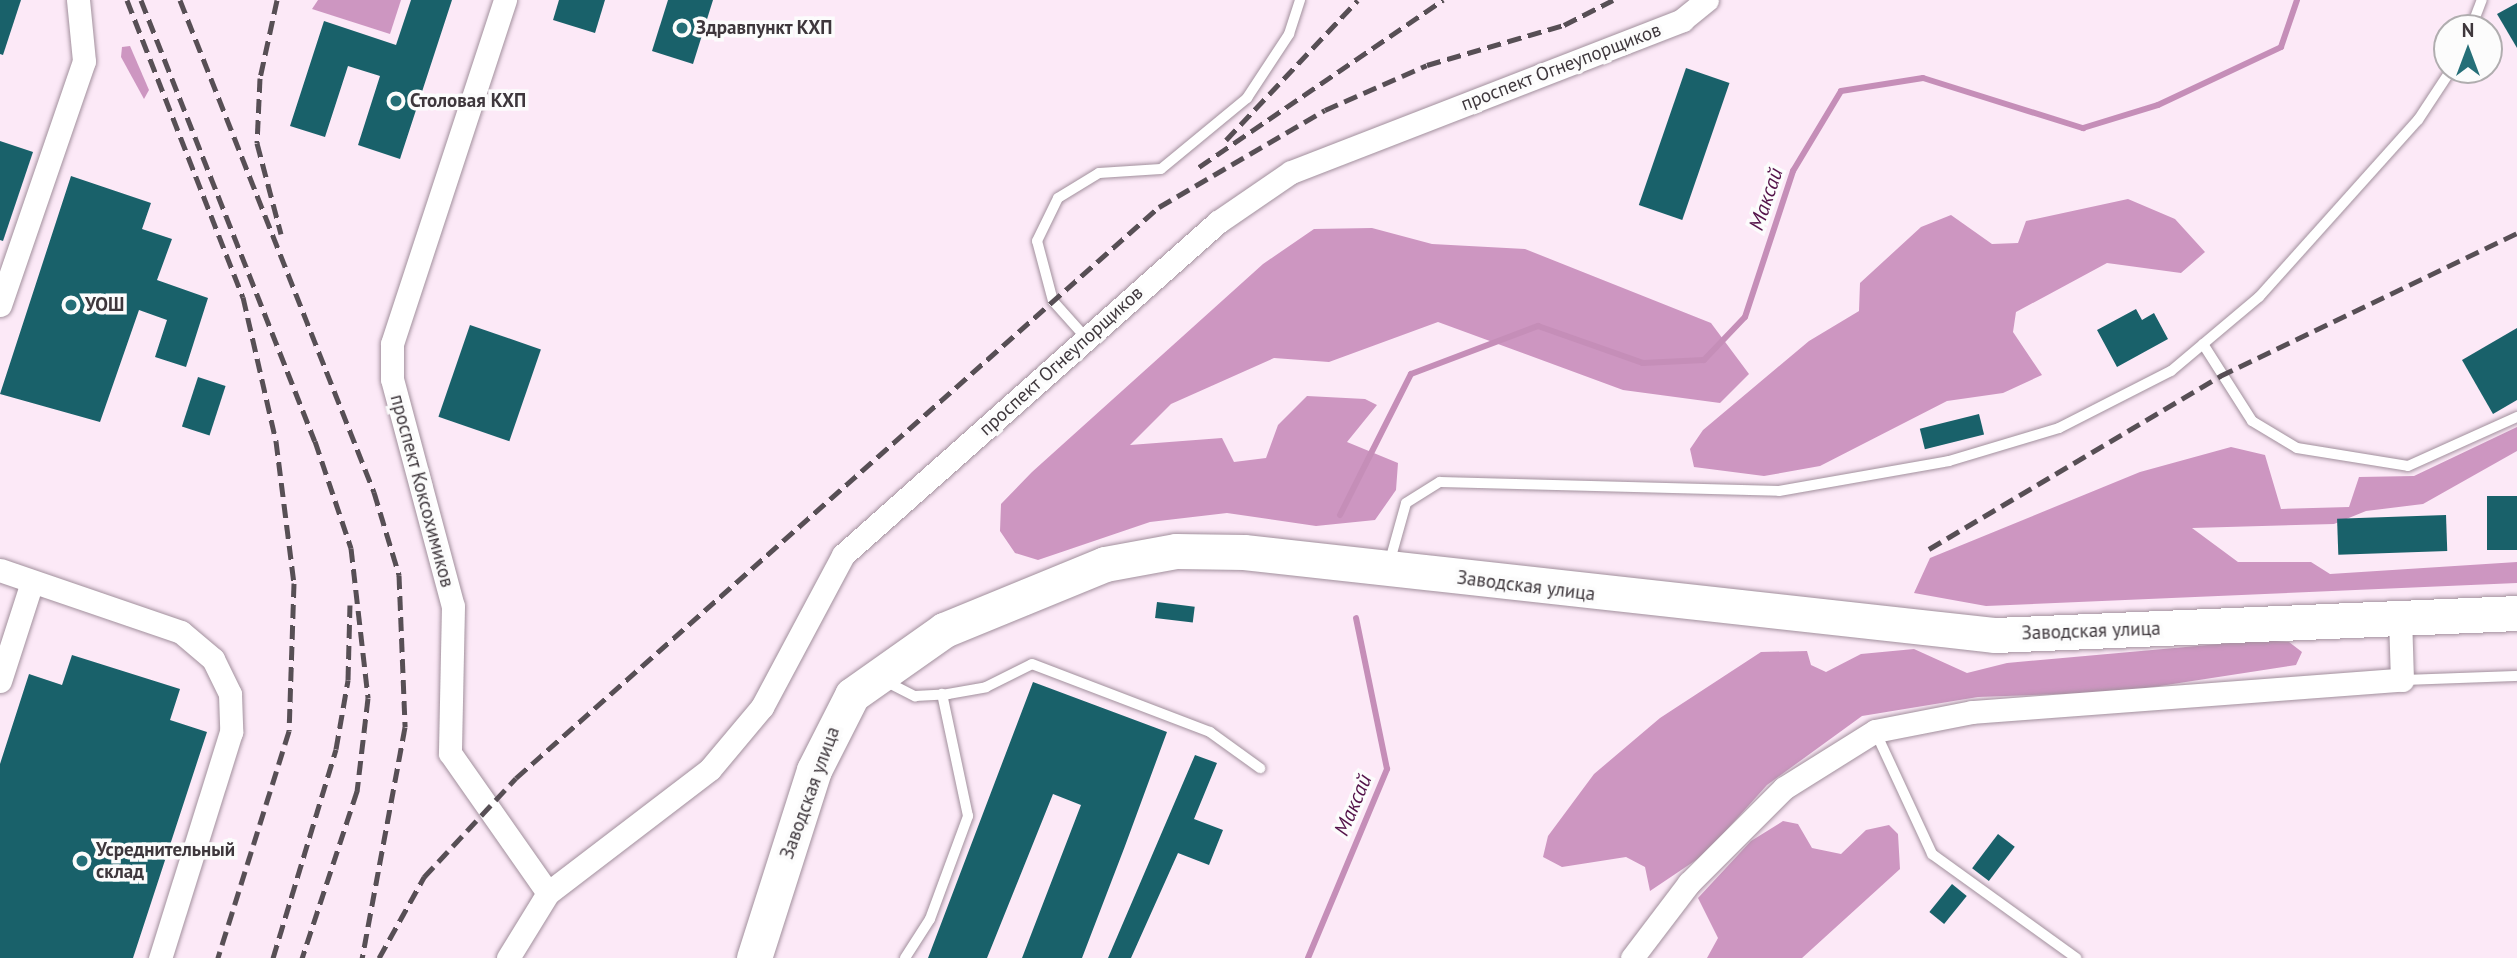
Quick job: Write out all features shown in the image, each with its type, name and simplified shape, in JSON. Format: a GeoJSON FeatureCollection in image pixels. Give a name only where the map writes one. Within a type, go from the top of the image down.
{"type":"FeatureCollection","features":[{"type":"Feature","properties":{"kind":"main road","name":"Заводская улица"},"geometry":{"type":"LineString","coordinates":[[754,958],[814,770],[842,711],[873,675],[944,630],[1105,564],[1176,551],[1244,552],[1687,606],[1995,635],[2517,613]]}},
{"type":"Feature","properties":{"kind":"street"},"geometry":{"type":"LineString","coordinates":[[0,305],[6,276],[84,61],[78,0]]}},
{"type":"Feature","properties":{"kind":"street","name":"проспект Коксохимиков"},"geometry":{"type":"LineString","coordinates":[[505,0],[392,344],[391,379],[453,606],[450,753],[548,893]]}},
{"type":"Feature","properties":{"kind":"street","name":"проспект Огнеупорщиков"},"geometry":{"type":"LineString","coordinates":[[548,893],[710,769],[762,707],[843,555],[1218,222],[1291,172],[1682,20],[1707,0]]}},
{"type":"Feature","properties":{"kind":"street"},"geometry":{"type":"LineString","coordinates":[[0,570],[181,632],[213,659],[230,694],[231,732],[160,958]]}},
{"type":"Feature","properties":{"kind":"street"},"geometry":{"type":"LineString","coordinates":[[0,681],[32,582]]}},
{"type":"Feature","properties":{"kind":"street"},"geometry":{"type":"LineString","coordinates":[[1632,958],[1689,883],[1784,788],[1875,731],[1972,712],[2402,680],[2400,618]]}},
{"type":"Feature","properties":{"kind":"street"},"geometry":{"type":"LineString","coordinates":[[508,958],[548,893]]}},
{"type":"Feature","properties":{"kind":"lane"},"geometry":{"type":"LineString","coordinates":[[1087,339],[1053,301],[1037,241],[1058,198],[1099,173],[1161,169],[1247,98],[1289,34],[1300,0]]}},
{"type":"Feature","properties":{"kind":"lane"},"geometry":{"type":"LineString","coordinates":[[1387,570],[1406,503],[1440,482],[1779,491],[1872,475],[2059,428],[2171,371],[2259,297],[2347,204],[2418,120],[2442,84]]}},
{"type":"Feature","properties":{"kind":"lane"},"geometry":{"type":"LineString","coordinates":[[2203,344],[2252,421],[2297,448],[2408,466],[2517,417]]}},
{"type":"Feature","properties":{"kind":"lane"},"geometry":{"type":"LineString","coordinates":[[873,675],[915,696],[986,687],[1032,664],[1210,732],[1260,768]]}},
{"type":"Feature","properties":{"kind":"lane"},"geometry":{"type":"LineString","coordinates":[[2402,680],[2517,677]]}},
{"type":"Feature","properties":{"kind":"lane"},"geometry":{"type":"LineString","coordinates":[[905,958],[930,919],[968,816],[942,694]]}},
{"type":"Feature","properties":{"kind":"lane"},"geometry":{"type":"LineString","coordinates":[[1875,731],[1932,854],[2076,958]]}},
{"type":"Feature","properties":{"kind":"shaded area"},"geometry":{"type":"Polygon","coordinates":[[[318,0],[401,0],[390,34],[312,9],[318,0]]]}},
{"type":"Feature","properties":{"kind":"shaded area"},"geometry":{"type":"Polygon","coordinates":[[[130,46],[149,90],[144,99],[121,57],[122,47],[130,46]]]}},
{"type":"Feature","properties":{"kind":"shaded area"},"geometry":{"type":"Polygon","coordinates":[[[2128,199],[2175,219],[2205,252],[2181,273],[2107,263],[2016,312],[2013,332],[2042,375],[2003,393],[1947,401],[1820,466],[1764,476],[1694,467],[1690,449],[1703,430],[1809,341],[1859,311],[1860,283],[1921,227],[1951,215],[1992,244],[2018,243],[2026,221],[2128,199]]]}},
{"type":"Feature","properties":{"kind":"shaded area"},"geometry":{"type":"Polygon","coordinates":[[[1372,228],[1432,244],[1525,249],[1711,323],[1749,374],[1720,403],[1623,390],[1438,322],[1329,362],[1274,358],[1171,404],[1130,445],[1222,438],[1234,462],[1266,458],[1278,425],[1307,396],[1365,399],[1377,405],[1347,442],[1398,463],[1396,490],[1375,520],[1316,526],[1227,513],[1150,522],[1038,560],[1015,553],[1000,531],[1001,504],[1032,472],[1263,264],[1314,229],[1372,228]]]}},
{"type":"Feature","properties":{"kind":"shaded area"},"geometry":{"type":"Polygon","coordinates":[[[2517,427],[2517,451],[2423,504],[2366,511],[2334,524],[2192,528],[2238,562],[2311,562],[2330,574],[2517,562],[2517,583],[1986,606],[1914,593],[1930,558],[2140,472],[2231,447],[2265,455],[2281,509],[2349,507],[2359,477],[2414,476],[2517,427]]]}},
{"type":"Feature","properties":{"kind":"shaded area"},"geometry":{"type":"Polygon","coordinates":[[[2264,640],[2289,642],[2302,652],[2296,665],[2121,692],[1978,697],[1862,716],[1767,785],[1705,854],[1650,891],[1645,867],[1626,857],[1562,867],[1543,857],[1548,836],[1594,774],[1660,718],[1761,652],[1807,651],[1811,665],[1826,672],[1861,654],[1914,649],[1967,673],[2007,663],[2264,640]]]}},
{"type":"Feature","properties":{"kind":"shaded area"},"geometry":{"type":"Polygon","coordinates":[[[1783,821],[1798,824],[1812,848],[1841,854],[1866,830],[1889,825],[1898,834],[1900,869],[1802,958],[1707,958],[1718,938],[1698,898],[1751,841],[1783,821]]]}},
{"type":"Feature","properties":{"kind":"building"},"geometry":{"type":"Polygon","coordinates":[[[0,0],[21,0],[3,55],[0,54],[0,0]]]}},
{"type":"Feature","properties":{"kind":"building","name":"Столовая КХП"},"geometry":{"type":"Polygon","coordinates":[[[411,0],[452,0],[400,159],[358,145],[380,76],[348,66],[325,137],[290,126],[324,21],[396,45],[411,0]]]}},
{"type":"Feature","properties":{"kind":"building"},"geometry":{"type":"Polygon","coordinates":[[[559,0],[605,0],[595,33],[553,20],[559,0]]]}},
{"type":"Feature","properties":{"kind":"building","name":"Здравпункт КХП"},"geometry":{"type":"Polygon","coordinates":[[[668,0],[713,0],[693,64],[652,51],[668,0]]]}},
{"type":"Feature","properties":{"kind":"building"},"geometry":{"type":"Polygon","coordinates":[[[2517,3],[2517,48],[2503,24],[2503,14],[2497,14],[2517,3]]]}},
{"type":"Feature","properties":{"kind":"building"},"geometry":{"type":"Polygon","coordinates":[[[1686,68],[1729,83],[1682,220],[1639,205],[1686,68]]]}},
{"type":"Feature","properties":{"kind":"building"},"geometry":{"type":"Polygon","coordinates":[[[0,141],[33,152],[3,241],[0,240],[0,141]]]}},
{"type":"Feature","properties":{"kind":"building","name":"УОШ"},"geometry":{"type":"Polygon","coordinates":[[[71,176],[151,203],[142,229],[172,239],[157,280],[208,298],[186,367],[155,357],[167,320],[139,310],[100,422],[0,394],[71,176]]]}},
{"type":"Feature","properties":{"kind":"building"},"geometry":{"type":"Polygon","coordinates":[[[2136,309],[2142,320],[2154,313],[2168,339],[2117,367],[2097,330],[2136,309]]]}},
{"type":"Feature","properties":{"kind":"building"},"geometry":{"type":"Polygon","coordinates":[[[470,325],[541,349],[509,441],[438,417],[470,325]]]}},
{"type":"Feature","properties":{"kind":"building"},"geometry":{"type":"Polygon","coordinates":[[[2517,328],[2517,400],[2493,414],[2462,360],[2517,328]]]}},
{"type":"Feature","properties":{"kind":"building"},"geometry":{"type":"Polygon","coordinates":[[[198,377],[226,386],[210,435],[182,426],[198,377]]]}},
{"type":"Feature","properties":{"kind":"building"},"geometry":{"type":"Polygon","coordinates":[[[1979,414],[1984,434],[1925,449],[1920,429],[1979,414]]]}},
{"type":"Feature","properties":{"kind":"building"},"geometry":{"type":"Polygon","coordinates":[[[2487,496],[2517,496],[2517,550],[2487,550],[2487,496]]]}},
{"type":"Feature","properties":{"kind":"building"},"geometry":{"type":"Polygon","coordinates":[[[2446,515],[2447,551],[2338,555],[2337,519],[2446,515]]]}},
{"type":"Feature","properties":{"kind":"building"},"geometry":{"type":"Polygon","coordinates":[[[1157,602],[1195,607],[1193,623],[1155,618],[1157,602]]]}},
{"type":"Feature","properties":{"kind":"building","name":"Усреднительный склад"},"geometry":{"type":"Polygon","coordinates":[[[72,655],[180,689],[170,720],[207,732],[133,958],[0,958],[0,764],[29,674],[62,685],[72,655]]]}},
{"type":"Feature","properties":{"kind":"building"},"geometry":{"type":"Polygon","coordinates":[[[1033,682],[1167,732],[1125,846],[1082,958],[1022,958],[1081,805],[1053,794],[987,958],[928,958],[1033,682]]]}},
{"type":"Feature","properties":{"kind":"building"},"geometry":{"type":"Polygon","coordinates":[[[1195,755],[1217,763],[1194,819],[1223,830],[1209,865],[1178,853],[1131,958],[1108,958],[1195,755]]]}},
{"type":"Feature","properties":{"kind":"building"},"geometry":{"type":"Polygon","coordinates":[[[1998,834],[2015,847],[1989,881],[1972,868],[1998,834]]]}},
{"type":"Feature","properties":{"kind":"building"},"geometry":{"type":"Polygon","coordinates":[[[1952,884],[1967,896],[1944,924],[1929,912],[1952,884]]]}},
{"type":"Feature","properties":{"kind":"waterway","name":"Максай"},"geometry":{"type":"LineString","coordinates":[[1340,515],[1411,374],[1538,326],[1643,363],[1704,360],[1745,317],[1793,171],[1841,91],[1923,78],[2083,128],[2158,105],[2281,47],[2297,0]]}},
{"type":"Feature","properties":{"kind":"waterway","name":"Максай"},"geometry":{"type":"LineString","coordinates":[[1308,958],[1387,769],[1356,618]]}},
{"type":"Feature","properties":{"kind":"railway"},"geometry":{"type":"LineString","coordinates":[[127,0],[243,297],[276,441],[294,583],[289,731],[218,958]]}},
{"type":"Feature","properties":{"kind":"railway"},"geometry":{"type":"LineString","coordinates":[[141,0],[315,441],[351,548],[368,698],[357,791],[302,958]]}},
{"type":"Feature","properties":{"kind":"railway"},"geometry":{"type":"LineString","coordinates":[[180,0],[374,492],[399,575],[405,727],[362,958]]}},
{"type":"Feature","properties":{"kind":"railway"},"geometry":{"type":"LineString","coordinates":[[277,0],[260,78],[257,143],[281,234]]}},
{"type":"Feature","properties":{"kind":"railway"},"geometry":{"type":"LineString","coordinates":[[1226,140],[1358,0]]}},
{"type":"Feature","properties":{"kind":"railway"},"geometry":{"type":"LineString","coordinates":[[1199,167],[1443,0]]}},
{"type":"Feature","properties":{"kind":"railway"},"geometry":{"type":"LineString","coordinates":[[379,958],[424,877],[516,778],[1159,207],[1325,110],[1427,65],[1564,25],[1613,0]]}},
{"type":"Feature","properties":{"kind":"railway"},"geometry":{"type":"LineString","coordinates":[[1929,549],[2220,376],[2517,233]]}},
{"type":"Feature","properties":{"kind":"railway"},"geometry":{"type":"LineString","coordinates":[[273,958],[336,749],[348,680],[350,605]]}},
{"type":"Feature","properties":{"kind":"place","name":"Здравпункт КХП"},"geometry":{"type":"Point","coordinates":[682,28]}},
{"type":"Feature","properties":{"kind":"place","name":"Столовая КХП"},"geometry":{"type":"Point","coordinates":[396,101]}},
{"type":"Feature","properties":{"kind":"place","name":"УОШ"},"geometry":{"type":"Point","coordinates":[71,305]}},
{"type":"Feature","properties":{"kind":"place","name":"Усреднительный склад"},"geometry":{"type":"Point","coordinates":[82,861]}}]}
